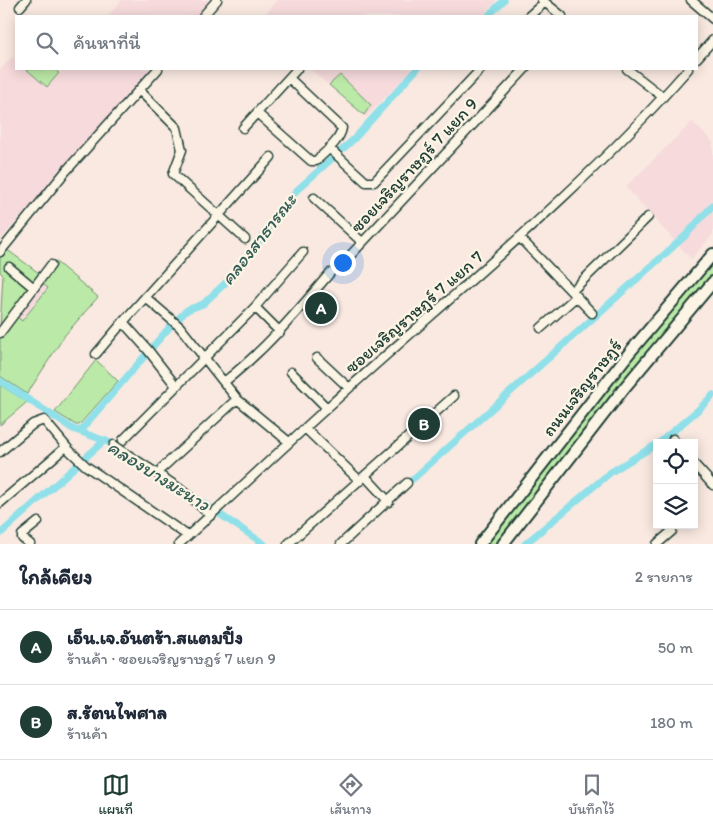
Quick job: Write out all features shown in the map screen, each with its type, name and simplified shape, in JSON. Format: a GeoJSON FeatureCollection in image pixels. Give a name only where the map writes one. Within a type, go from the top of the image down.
{"type":"FeatureCollection","features":[{"type":"Feature","properties":{"kind":"main road","name":"ถนนเจริญราษฎร์"},"geometry":{"type":"LineString","coordinates":[[480,544],[630,352],[713,254]]}},
{"type":"Feature","properties":{"kind":"main road","name":"ถนนเจริญราษฎร์"},"geometry":{"type":"LineString","coordinates":[[503,544],[624,387],[713,282]]}},
{"type":"Feature","properties":{"kind":"street"},"geometry":{"type":"LineString","coordinates":[[20,7],[26,0]]}},
{"type":"Feature","properties":{"kind":"street"},"geometry":{"type":"LineString","coordinates":[[204,15],[217,0]]}},
{"type":"Feature","properties":{"kind":"street"},"geometry":{"type":"LineString","coordinates":[[691,0],[713,19]]}},
{"type":"Feature","properties":{"kind":"street"},"geometry":{"type":"LineString","coordinates":[[530,15],[544,1],[561,15]]}},
{"type":"Feature","properties":{"kind":"street"},"geometry":{"type":"LineString","coordinates":[[698,57],[713,40]]}},
{"type":"Feature","properties":{"kind":"street"},"geometry":{"type":"LineString","coordinates":[[0,252],[66,171],[157,70]]}},
{"type":"Feature","properties":{"kind":"street"},"geometry":{"type":"LineString","coordinates":[[242,128],[296,70]]}},
{"type":"Feature","properties":{"kind":"street"},"geometry":{"type":"LineString","coordinates":[[331,150],[366,182],[370,183],[378,180],[480,70]]}},
{"type":"Feature","properties":{"kind":"street","name":"ซอยเจริญราษฎร์ 7 แยก 9"},"geometry":{"type":"LineString","coordinates":[[346,260],[524,70]]}},
{"type":"Feature","properties":{"kind":"street"},"geometry":{"type":"LineString","coordinates":[[628,70],[663,97]]}},
{"type":"Feature","properties":{"kind":"street","name":"ซอยเจริญราษฎร์ 7 แยก 7"},"geometry":{"type":"LineString","coordinates":[[179,544],[349,388],[520,238],[663,97],[687,70]]}},
{"type":"Feature","properties":{"kind":"street"},"geometry":{"type":"LineString","coordinates":[[257,113],[310,161],[316,160],[331,150],[342,133],[342,128],[289,78]]}},
{"type":"Feature","properties":{"kind":"street"},"geometry":{"type":"LineString","coordinates":[[139,90],[177,128],[182,150],[173,174],[245,239]]}},
{"type":"Feature","properties":{"kind":"street"},"geometry":{"type":"LineString","coordinates":[[96,354],[271,157]]}},
{"type":"Feature","properties":{"kind":"street"},"geometry":{"type":"LineString","coordinates":[[314,198],[362,242]]}},
{"type":"Feature","properties":{"kind":"street"},"geometry":{"type":"LineString","coordinates":[[540,328],[648,217]]}},
{"type":"Feature","properties":{"kind":"street"},"geometry":{"type":"LineString","coordinates":[[520,238],[592,313]]}},
{"type":"Feature","properties":{"kind":"street"},"geometry":{"type":"LineString","coordinates":[[123,440],[255,307],[303,252]]}},
{"type":"Feature","properties":{"kind":"street"},"geometry":{"type":"LineString","coordinates":[[0,333],[51,265]]}},
{"type":"Feature","properties":{"kind":"street"},"geometry":{"type":"LineString","coordinates":[[9,267],[34,288]]}},
{"type":"Feature","properties":{"kind":"street"},"geometry":{"type":"LineString","coordinates":[[224,382],[252,360],[280,332],[330,273]]}},
{"type":"Feature","properties":{"kind":"street"},"geometry":{"type":"LineString","coordinates":[[145,297],[180,327],[205,356],[237,399],[289,442]]}},
{"type":"Feature","properties":{"kind":"street"},"geometry":{"type":"LineString","coordinates":[[255,307],[280,332]]}},
{"type":"Feature","properties":{"kind":"street"},"geometry":{"type":"LineString","coordinates":[[123,322],[176,386]]}},
{"type":"Feature","properties":{"kind":"street"},"geometry":{"type":"LineString","coordinates":[[318,358],[349,388]]}},
{"type":"Feature","properties":{"kind":"street"},"geometry":{"type":"LineString","coordinates":[[290,372],[327,408]]}},
{"type":"Feature","properties":{"kind":"street"},"geometry":{"type":"LineString","coordinates":[[288,544],[454,396]]}},
{"type":"Feature","properties":{"kind":"street"},"geometry":{"type":"LineString","coordinates":[[162,468],[237,399]]}},
{"type":"Feature","properties":{"kind":"street"},"geometry":{"type":"LineString","coordinates":[[0,452],[41,419],[80,461],[188,536]]}},
{"type":"Feature","properties":{"kind":"street"},"geometry":{"type":"LineString","coordinates":[[305,428],[389,502]]}},
{"type":"Feature","properties":{"kind":"street"},"geometry":{"type":"LineString","coordinates":[[114,445],[176,486],[211,515]]}},
{"type":"Feature","properties":{"kind":"street"},"geometry":{"type":"LineString","coordinates":[[0,503],[66,447]]}},
{"type":"Feature","properties":{"kind":"street"},"geometry":{"type":"LineString","coordinates":[[698,468],[713,485]]}},
{"type":"Feature","properties":{"kind":"street"},"geometry":{"type":"LineString","coordinates":[[341,544],[389,502],[407,483]]}},
{"type":"Feature","properties":{"kind":"street"},"geometry":{"type":"LineString","coordinates":[[30,544],[22,538],[22,535],[38,522]]}},
{"type":"Feature","properties":{"kind":"street"},"geometry":{"type":"LineString","coordinates":[[657,544],[672,531]]}},
{"type":"Feature","properties":{"kind":"shaded area"},"geometry":{"type":"Polygon","coordinates":[[[122,0],[213,0],[200,15],[109,15],[122,0]]]}},
{"type":"Feature","properties":{"kind":"shaded area"},"geometry":{"type":"Polygon","coordinates":[[[278,0],[497,0],[483,15],[265,15],[278,0]]]}},
{"type":"Feature","properties":{"kind":"shaded area"},"geometry":{"type":"Polygon","coordinates":[[[12,57],[15,59],[15,70],[27,70],[47,87],[62,70],[151,70],[0,240],[0,70],[12,57]]]}},
{"type":"Feature","properties":{"kind":"shaded area"},"geometry":{"type":"Polygon","coordinates":[[[311,70],[412,70],[366,117],[311,70]]]}},
{"type":"Feature","properties":{"kind":"shaded area"},"geometry":{"type":"Polygon","coordinates":[[[692,122],[713,142],[713,234],[691,259],[626,187],[692,122]]]}},
{"type":"Feature","properties":{"kind":"shaded area"},"geometry":{"type":"Polygon","coordinates":[[[41,282],[48,288],[22,321],[15,315],[41,282]]]}},
{"type":"Feature","properties":{"kind":"green space"},"geometry":{"type":"Polygon","coordinates":[[[27,70],[55,70],[59,73],[47,87],[27,70]]]}},
{"type":"Feature","properties":{"kind":"green space"},"geometry":{"type":"Polygon","coordinates":[[[340,75],[371,105],[364,115],[329,85],[340,75]]]}},
{"type":"Feature","properties":{"kind":"green space"},"geometry":{"type":"Polygon","coordinates":[[[6,249],[39,273],[0,328],[3,275],[0,272],[0,257],[6,249]]]}},
{"type":"Feature","properties":{"kind":"green space"},"geometry":{"type":"Polygon","coordinates":[[[713,260],[713,273],[631,371],[496,544],[484,544],[583,416],[713,260]]]}},
{"type":"Feature","properties":{"kind":"green space"},"geometry":{"type":"Polygon","coordinates":[[[55,261],[98,297],[65,335],[27,394],[0,376],[0,337],[15,315],[22,321],[48,288],[41,282],[55,261]]]}},
{"type":"Feature","properties":{"kind":"green space"},"geometry":{"type":"Polygon","coordinates":[[[96,360],[118,381],[79,425],[76,425],[55,412],[96,360]]]}},
{"type":"Feature","properties":{"kind":"green space"},"geometry":{"type":"Polygon","coordinates":[[[0,385],[27,402],[0,425],[0,385]]]}},
{"type":"Feature","properties":{"kind":"waterway","name":"คลองสาธารณะ"},"geometry":{"type":"LineString","coordinates":[[489,15],[504,0]]}},
{"type":"Feature","properties":{"kind":"waterway","name":"คลองสาธารณะ"},"geometry":{"type":"LineString","coordinates":[[80,431],[168,329],[187,310],[203,304],[235,274],[297,190],[354,139],[416,70]]}},
{"type":"Feature","properties":{"kind":"waterway"},"geometry":{"type":"LineString","coordinates":[[413,479],[684,237],[713,205]]}},
{"type":"Feature","properties":{"kind":"waterway","name":"คลองบางมะนาว"},"geometry":{"type":"LineString","coordinates":[[0,381],[73,429],[119,446]]}},
{"type":"Feature","properties":{"kind":"waterway"},"geometry":{"type":"LineString","coordinates":[[664,439],[713,395]]}},
{"type":"Feature","properties":{"kind":"waterway"},"geometry":{"type":"LineString","coordinates":[[0,534],[105,440]]}},
{"type":"Feature","properties":{"kind":"waterway"},"geometry":{"type":"LineString","coordinates":[[525,544],[611,472],[653,446]]}},
{"type":"Feature","properties":{"kind":"waterway","name":"คลองบางมะนาว"},"geometry":{"type":"LineString","coordinates":[[194,497],[264,544]]}},
{"type":"Feature","properties":{"kind":"place","name":"เอ็น.เจ.อันตร้า.สแตมปิ้ง"},"geometry":{"type":"Point","coordinates":[321,308]}},
{"type":"Feature","properties":{"kind":"place","name":"ส.รัตนไพศาล"},"geometry":{"type":"Point","coordinates":[424,424]}}]}
